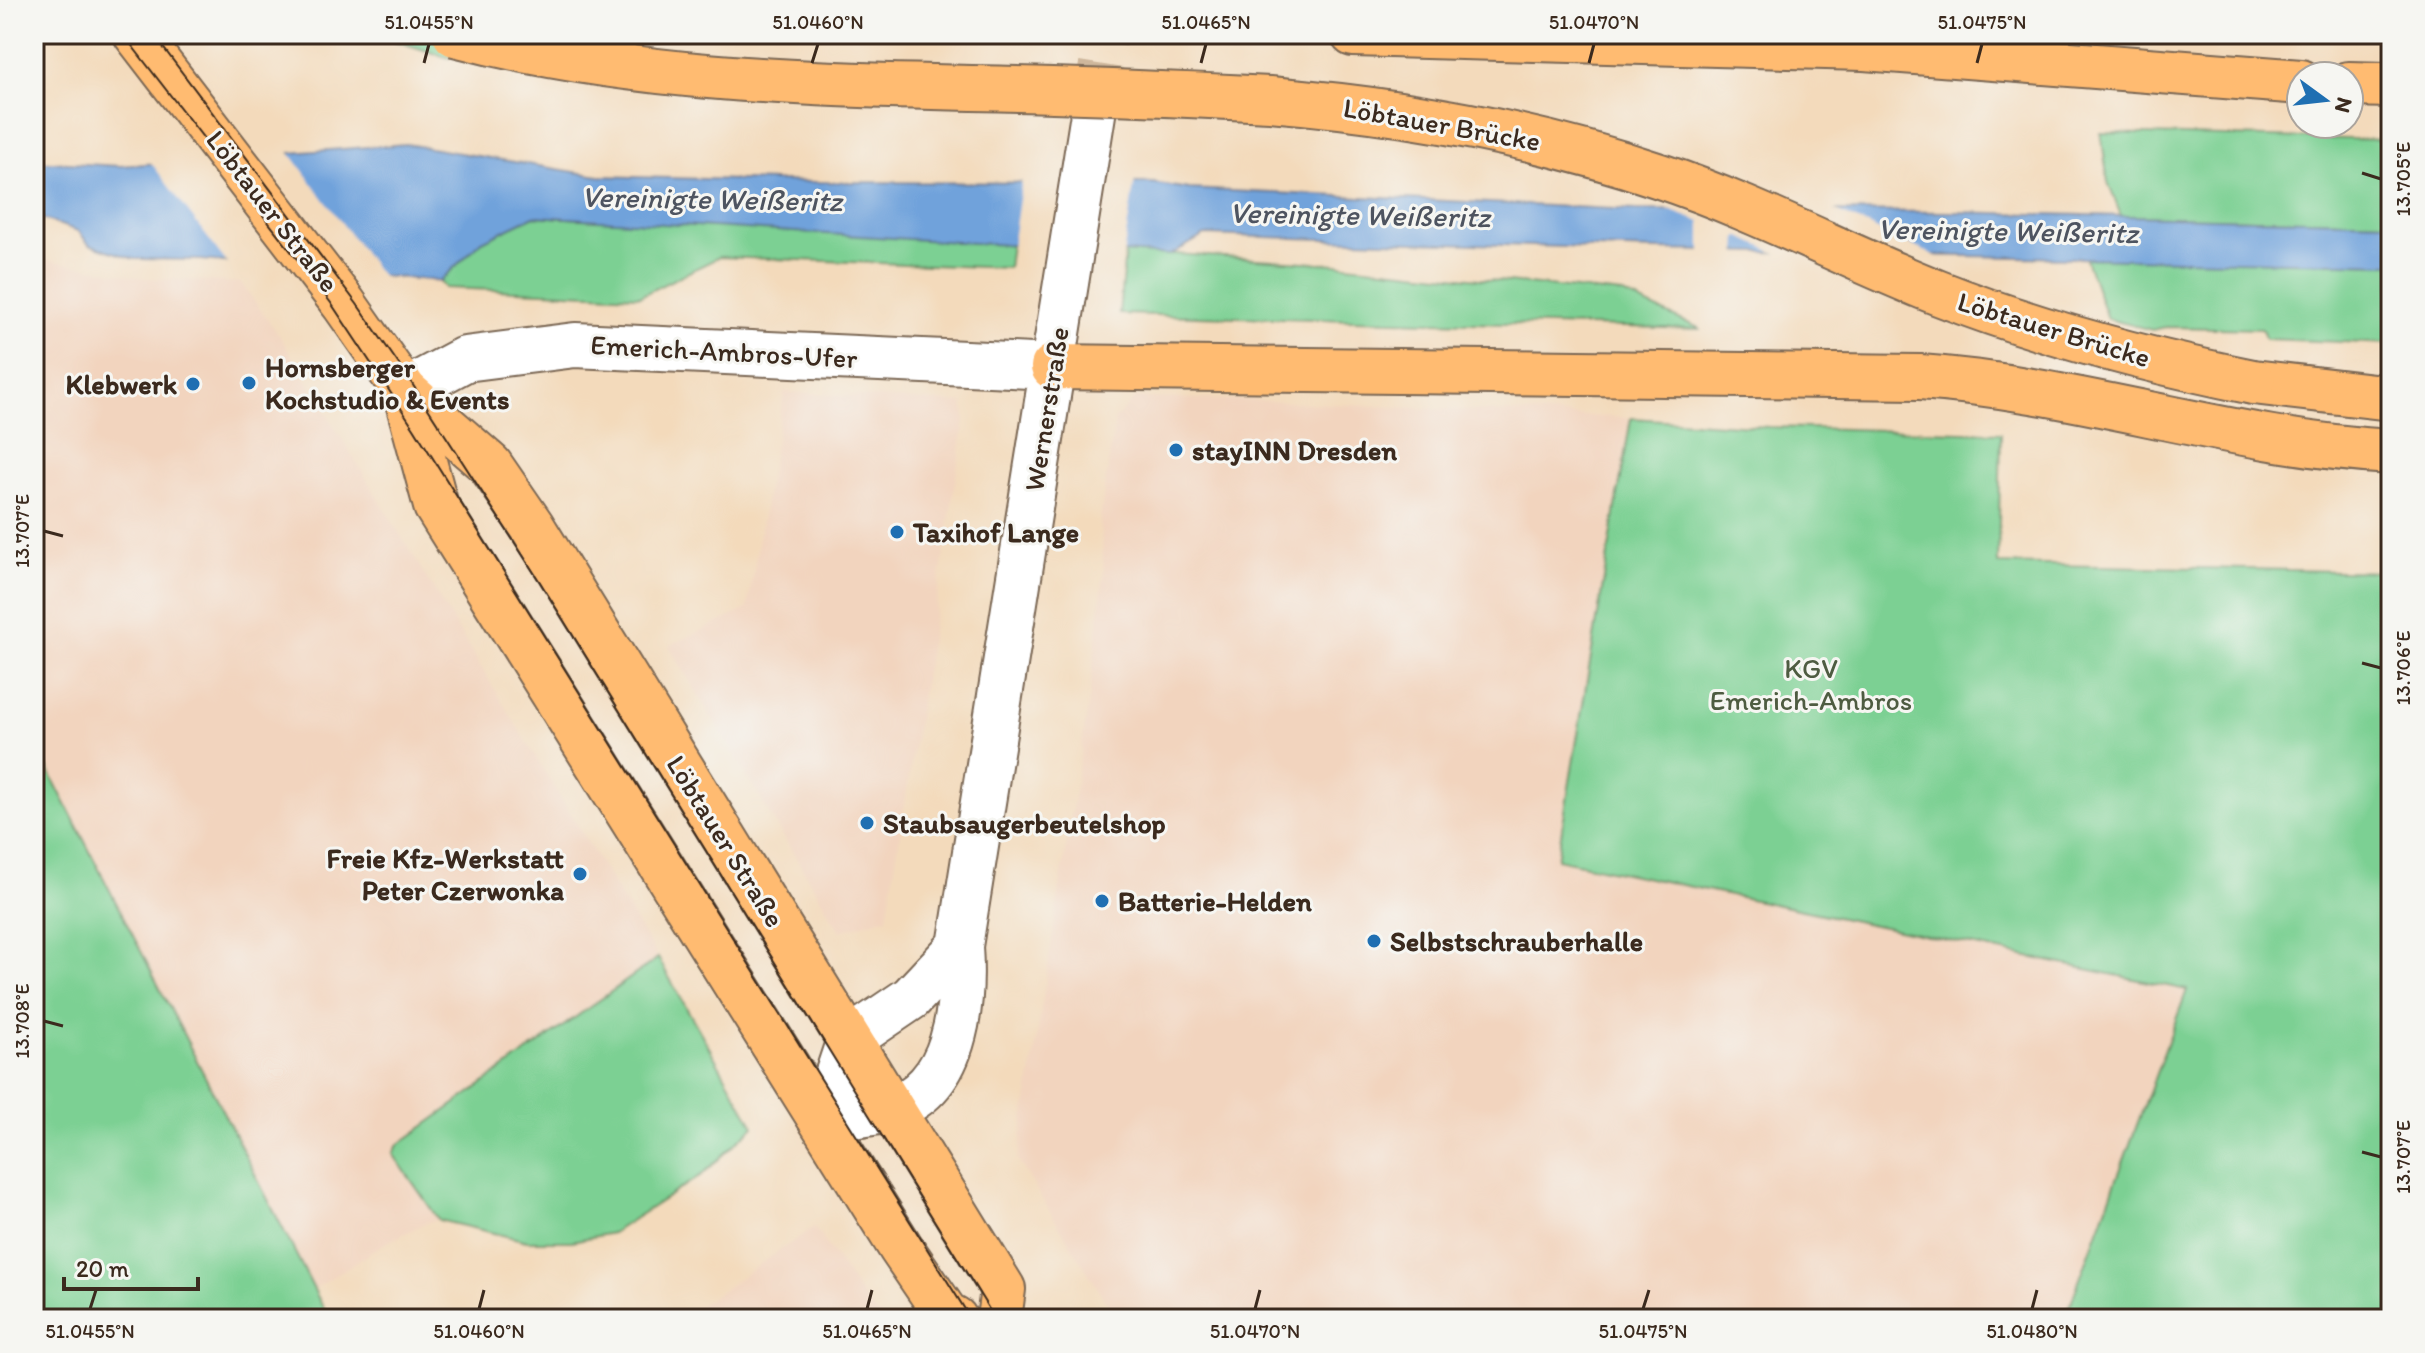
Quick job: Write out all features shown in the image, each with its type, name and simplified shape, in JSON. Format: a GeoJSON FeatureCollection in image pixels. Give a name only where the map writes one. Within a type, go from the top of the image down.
{"type":"FeatureCollection","features":[{"type":"Feature","properties":{"kind":"main road","name":"Löbtauer Straße"},"geometry":{"type":"LineString","coordinates":[[136,34],[344,304],[405,391],[490,465],[523,514],[1003,1289],[999,1319]]}},
{"type":"Feature","properties":{"kind":"main road","name":"Löbtauer Brücke"},"geometry":{"type":"LineString","coordinates":[[455,34],[587,64],[663,74],[779,83],[1270,99],[1351,106],[1483,127],[1662,177],[2018,322],[2100,348],[2253,382],[2391,398]]}},
{"type":"Feature","properties":{"kind":"main road"},"geometry":{"type":"LineString","coordinates":[[1353,34],[1864,48],[2285,81]]}},
{"type":"Feature","properties":{"kind":"main road"},"geometry":{"type":"LineString","coordinates":[[2365,84],[2391,85]]}},
{"type":"Feature","properties":{"kind":"main road"},"geometry":{"type":"LineString","coordinates":[[1053,367],[1934,377],[2040,392],[2269,438],[2391,452]]}},
{"type":"Feature","properties":{"kind":"main road","name":"Löbtauer Straße"},"geometry":{"type":"LineString","coordinates":[[405,391],[436,506],[938,1303],[955,1319]]}},
{"type":"Feature","properties":{"kind":"street","name":"Wernerstraße"},"geometry":{"type":"LineString","coordinates":[[822,1120],[891,1109],[934,1083],[953,1038],[963,988],[960,946],[1094,108]]}},
{"type":"Feature","properties":{"kind":"street","name":"Emerich-Ambros-Ufer"},"geometry":{"type":"LineString","coordinates":[[405,391],[465,359],[575,345],[1053,367]]}},
{"type":"Feature","properties":{"kind":"street"},"geometry":{"type":"LineString","coordinates":[[822,1120],[849,1040],[911,998],[960,946]]}},
{"type":"Feature","properties":{"kind":"shaded area"},"geometry":{"type":"Polygon","coordinates":[[[34,258],[145,278],[241,283],[279,335],[658,958],[398,1145],[393,1154],[439,1220],[425,1223],[382,1245],[314,1289],[34,744],[34,258]]]}},
{"type":"Feature","properties":{"kind":"shaded area"},"geometry":{"type":"Polygon","coordinates":[[[784,392],[963,403],[965,419],[887,917],[840,931],[669,646],[747,609],[784,392]]]}},
{"type":"Feature","properties":{"kind":"shaded area"},"geometry":{"type":"Polygon","coordinates":[[[1135,398],[1631,418],[1556,860],[2188,990],[2065,1319],[1117,1319],[1018,1160],[1089,699],[1104,572],[1100,519],[1115,419],[1135,398]]]}},
{"type":"Feature","properties":{"kind":"shaded area"},"geometry":{"type":"Polygon","coordinates":[[[814,1227],[869,1306],[883,1319],[680,1319],[814,1227]]]}},
{"type":"Feature","properties":{"kind":"green space"},"geometry":{"type":"Polygon","coordinates":[[[374,34],[452,34],[449,58],[374,34]]]}},
{"type":"Feature","properties":{"kind":"green space"},"geometry":{"type":"Polygon","coordinates":[[[2101,133],[2285,137],[2285,140],[2391,140],[2391,222],[2121,216],[2108,182],[2101,133]]]}},
{"type":"Feature","properties":{"kind":"green space"},"geometry":{"type":"Polygon","coordinates":[[[534,216],[1011,244],[1008,268],[719,257],[640,296],[445,288],[440,281],[482,241],[534,216]]]}},
{"type":"Feature","properties":{"kind":"green space"},"geometry":{"type":"Polygon","coordinates":[[[1125,251],[1337,264],[1623,294],[1701,329],[1119,314],[1125,251]]]}},
{"type":"Feature","properties":{"kind":"green space"},"geometry":{"type":"Polygon","coordinates":[[[2085,256],[2391,264],[2391,344],[2265,339],[2262,329],[2166,327],[2152,330],[2107,319],[2085,256]]]}},
{"type":"Feature","properties":{"kind":"green space","name":"KGV Emerich-Ambros"},"geometry":{"type":"Polygon","coordinates":[[[1631,418],[1769,427],[2001,433],[1998,564],[2391,572],[2391,1319],[2065,1319],[2187,990],[1557,859],[1631,418]]]}},
{"type":"Feature","properties":{"kind":"green space"},"geometry":{"type":"Polygon","coordinates":[[[34,742],[329,1319],[34,1319],[34,742]]]}},
{"type":"Feature","properties":{"kind":"green space"},"geometry":{"type":"Polygon","coordinates":[[[658,958],[754,1126],[703,1174],[612,1233],[572,1241],[527,1241],[439,1220],[393,1154],[398,1145],[658,958]]]}},
{"type":"Feature","properties":{"kind":"water","name":"Vereinigte Weißeritz"},"geometry":{"type":"Polygon","coordinates":[[[406,144],[599,176],[815,182],[1153,183],[1189,189],[1636,210],[1951,212],[2391,222],[2391,264],[1655,250],[1205,235],[1170,255],[534,216],[482,241],[440,281],[201,260],[134,259],[89,244],[78,231],[34,216],[34,161],[120,166],[406,144]]]}},
{"type":"Feature","properties":{"kind":"pier"},"geometry":{"type":"Polygon","coordinates":[[[287,149],[384,280],[230,267],[149,160],[287,149]]]}},
{"type":"Feature","properties":{"kind":"pier"},"geometry":{"type":"Polygon","coordinates":[[[1022,179],[1135,179],[1123,255],[1012,248],[1022,179]]]}},
{"type":"Feature","properties":{"kind":"pier"},"geometry":{"type":"Polygon","coordinates":[[[1658,206],[1827,207],[1940,258],[1783,256],[1738,236],[1737,255],[1701,255],[1701,222],[1658,206]]]}},
{"type":"Feature","properties":{"kind":"tunnel"},"geometry":{"type":"LineString","coordinates":[[1094,108],[1106,34]]}},
{"type":"Feature","properties":{"kind":"tram line"},"geometry":{"type":"LineString","coordinates":[[123,34],[331,303],[414,428],[971,1319]]}},
{"type":"Feature","properties":{"kind":"tram line"},"geometry":{"type":"LineString","coordinates":[[153,34],[357,304],[409,379],[540,582],[995,1319]]}},
{"type":"Feature","properties":{"kind":"place","name":"Hornsberger Kochstudio & Events"},"geometry":{"type":"Point","coordinates":[249,383]}},
{"type":"Feature","properties":{"kind":"place","name":"Klebwerk"},"geometry":{"type":"Point","coordinates":[193,384]}},
{"type":"Feature","properties":{"kind":"place","name":"stayINN Dresden"},"geometry":{"type":"Point","coordinates":[1176,450]}},
{"type":"Feature","properties":{"kind":"place","name":"Taxihof Lange"},"geometry":{"type":"Point","coordinates":[897,532]}},
{"type":"Feature","properties":{"kind":"place","name":"Staubsaugerbeutelshop"},"geometry":{"type":"Point","coordinates":[867,823]}},
{"type":"Feature","properties":{"kind":"place","name":"Freie Kfz-Werkstatt Peter Czerwonka"},"geometry":{"type":"Point","coordinates":[580,874]}},
{"type":"Feature","properties":{"kind":"place","name":"Batterie-Helden"},"geometry":{"type":"Point","coordinates":[1102,901]}},
{"type":"Feature","properties":{"kind":"place","name":"Selbstschrauberhalle"},"geometry":{"type":"Point","coordinates":[1374,941]}}]}
